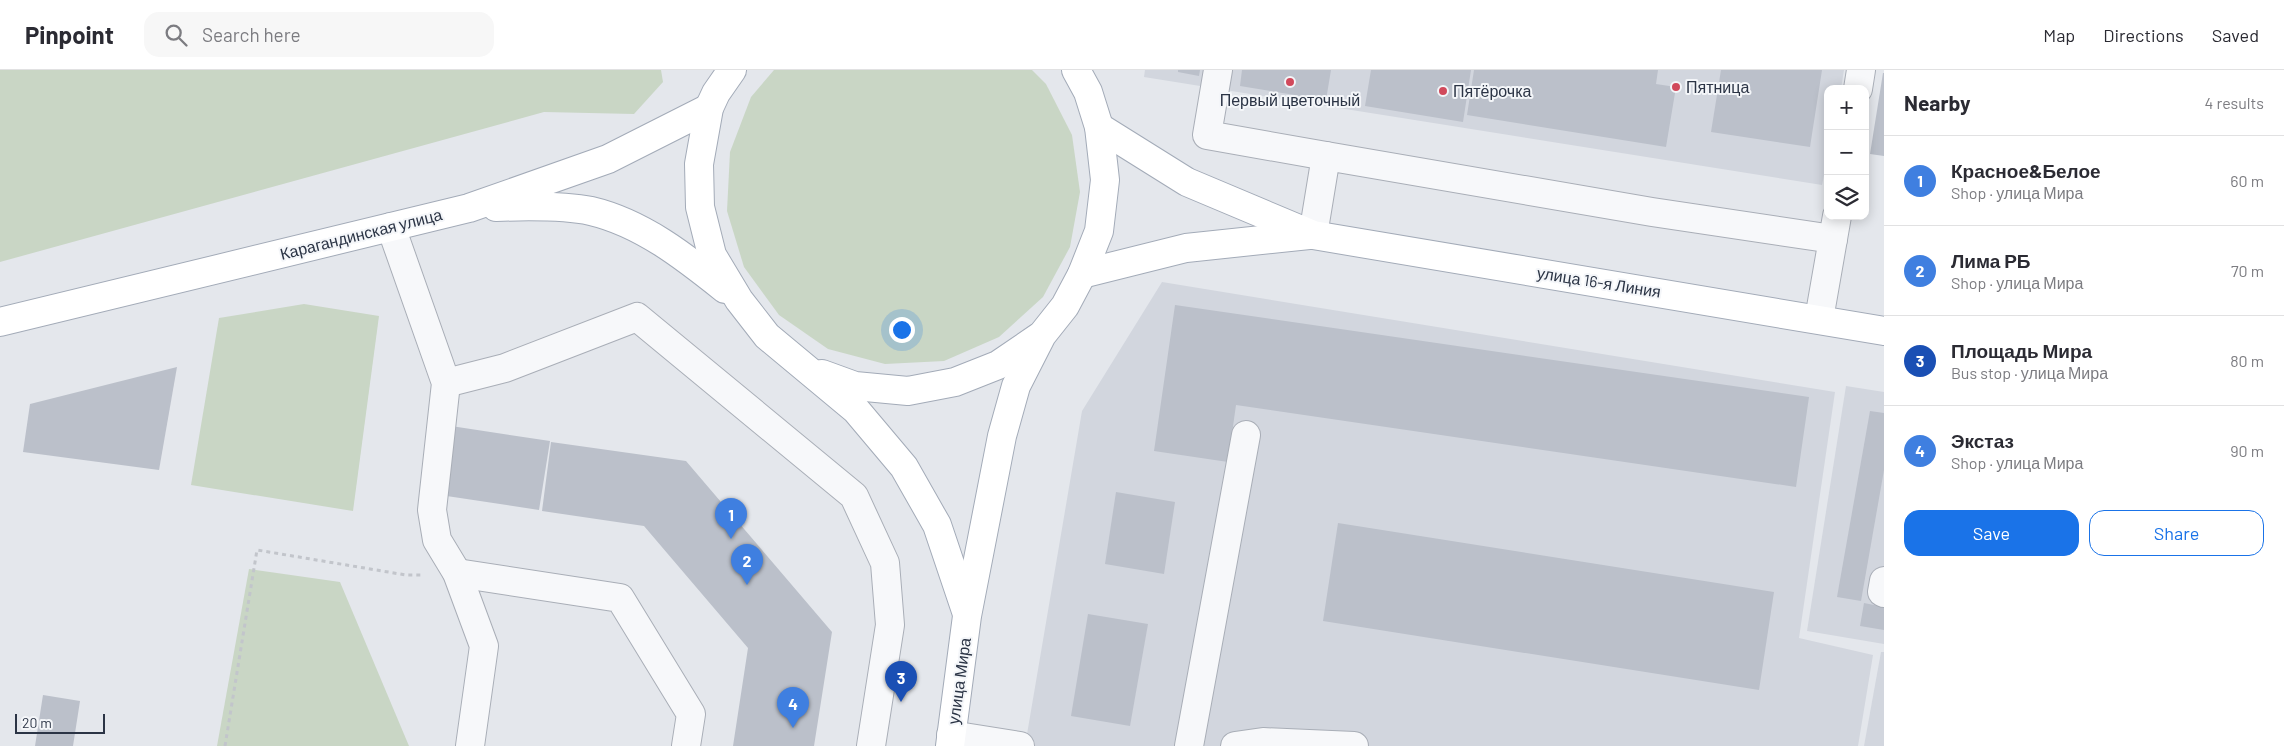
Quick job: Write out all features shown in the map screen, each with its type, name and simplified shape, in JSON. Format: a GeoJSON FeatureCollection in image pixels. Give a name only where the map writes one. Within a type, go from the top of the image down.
{"type":"FeatureCollection","features":[{"type":"Feature","properties":{"kind":"main road"},"geometry":{"type":"LineString","coordinates":[[732,70],[710,90],[699,164],[700,207],[712,255],[739,300],[767,336],[856,410],[904,467],[937,525],[967,616]]}},
{"type":"Feature","properties":{"kind":"main road"},"geometry":{"type":"LineString","coordinates":[[806,369],[855,386],[908,391],[955,382],[998,365],[1042,336],[1065,306],[1082,274],[1099,231],[1105,180],[1099,126],[1084,77]]}},
{"type":"Feature","properties":{"kind":"main road","name":"Карагандинская улица"},"geometry":{"type":"LineString","coordinates":[[0,322],[469,208],[608,160],[710,90]]}},
{"type":"Feature","properties":{"kind":"main road"},"geometry":{"type":"LineString","coordinates":[[1099,126],[1187,182],[1314,235]]}},
{"type":"Feature","properties":{"kind":"main road"},"geometry":{"type":"LineString","coordinates":[[469,208],[533,206],[590,211],[638,229],[684,256],[739,300]]}},
{"type":"Feature","properties":{"kind":"main road"},"geometry":{"type":"LineString","coordinates":[[1082,274],[1186,248],[1314,235]]}},
{"type":"Feature","properties":{"kind":"main road","name":"улица 16-я Линия"},"geometry":{"type":"LineString","coordinates":[[1314,235],[1884,331]]}},
{"type":"Feature","properties":{"kind":"main road","name":"улица Мира"},"geometry":{"type":"LineString","coordinates":[[950,741],[967,616],[1002,436],[1016,386],[1042,336]]}},
{"type":"Feature","properties":{"kind":"lane"},"geometry":{"type":"LineString","coordinates":[[1218,70],[1207,135],[1652,212],[1835,228],[1819,319]]}},
{"type":"Feature","properties":{"kind":"lane"},"geometry":{"type":"LineString","coordinates":[[1859,85],[1861,70]]}},
{"type":"Feature","properties":{"kind":"lane"},"geometry":{"type":"LineString","coordinates":[[1314,235],[1326,156]]}},
{"type":"Feature","properties":{"kind":"lane"},"geometry":{"type":"LineString","coordinates":[[391,227],[446,383],[432,510],[437,540],[457,573],[484,646],[470,746]]}},
{"type":"Feature","properties":{"kind":"lane"},"geometry":{"type":"LineString","coordinates":[[446,383],[505,368],[637,317],[854,496],[885,563],[890,625],[871,746]]}},
{"type":"Feature","properties":{"kind":"lane"},"geometry":{"type":"LineString","coordinates":[[1190,746],[1246,435]]}},
{"type":"Feature","properties":{"kind":"lane"},"geometry":{"type":"LineString","coordinates":[[457,573],[620,598],[691,714],[686,746]]}},
{"type":"Feature","properties":{"kind":"lane"},"geometry":{"type":"LineString","coordinates":[[1884,581],[1882,592],[1884,593]]}},
{"type":"Feature","properties":{"kind":"lane"},"geometry":{"type":"LineString","coordinates":[[950,741],[1020,746]]}},
{"type":"Feature","properties":{"kind":"lane"},"geometry":{"type":"LineString","coordinates":[[1234,746],[1263,742],[1354,746]]}},
{"type":"Feature","properties":{"kind":"path"},"geometry":{"type":"LineString","coordinates":[[225,746],[257,550],[406,576],[457,573]]}},
{"type":"Feature","properties":{"kind":"shaded area"},"geometry":{"type":"Polygon","coordinates":[[[1145,70],[1844,70],[1842,85],[1824,85],[1824,175],[1822,185],[1144,77],[1145,70]]]}},
{"type":"Feature","properties":{"kind":"shaded area"},"geometry":{"type":"Polygon","coordinates":[[[1162,282],[1835,392],[1799,638],[1873,655],[1858,746],[1025,746],[1082,411],[1162,282]]]}},
{"type":"Feature","properties":{"kind":"shaded area"},"geometry":{"type":"Polygon","coordinates":[[[1846,386],[1884,392],[1884,644],[1807,631],[1846,386]]]}},
{"type":"Feature","properties":{"kind":"shaded area"},"geometry":{"type":"Polygon","coordinates":[[[1881,652],[1884,652],[1884,746],[1864,746],[1881,652]]]}},
{"type":"Feature","properties":{"kind":"green space"},"geometry":{"type":"Polygon","coordinates":[[[0,70],[661,70],[663,82],[634,114],[544,112],[0,262],[0,70]]]}},
{"type":"Feature","properties":{"kind":"green space"},"geometry":{"type":"Polygon","coordinates":[[[774,70],[1032,70],[1046,84],[1072,135],[1080,192],[1070,247],[1043,297],[999,337],[944,361],[885,364],[828,349],[779,315],[744,267],[727,211],[730,152],[751,97],[774,70]]]}},
{"type":"Feature","properties":{"kind":"green space"},"geometry":{"type":"Polygon","coordinates":[[[304,304],[379,316],[353,511],[191,485],[219,318],[304,304]]]}},
{"type":"Feature","properties":{"kind":"green space"},"geometry":{"type":"Polygon","coordinates":[[[249,569],[340,582],[409,746],[217,746],[249,569]]]}},
{"type":"Feature","properties":{"kind":"building"},"geometry":{"type":"Polygon","coordinates":[[[1178,70],[1200,70],[1199,76],[1178,72],[1178,70]]]}},
{"type":"Feature","properties":{"kind":"building"},"geometry":{"type":"Polygon","coordinates":[[[1242,70],[1331,70],[1326,100],[1240,86],[1242,70]]]}},
{"type":"Feature","properties":{"kind":"building"},"geometry":{"type":"Polygon","coordinates":[[[1371,70],[1471,70],[1463,122],[1365,106],[1371,70]]]}},
{"type":"Feature","properties":{"kind":"building"},"geometry":{"type":"Polygon","coordinates":[[[1474,70],[1658,70],[1656,84],[1676,87],[1666,147],[1467,115],[1474,70]]]}},
{"type":"Feature","properties":{"kind":"building"},"geometry":{"type":"Polygon","coordinates":[[[1721,70],[1822,70],[1810,147],[1711,132],[1721,70]]]}},
{"type":"Feature","properties":{"kind":"building"},"geometry":{"type":"Polygon","coordinates":[[[1884,73],[1884,156],[1870,154],[1884,73]]]}},
{"type":"Feature","properties":{"kind":"building"},"geometry":{"type":"Polygon","coordinates":[[[1175,305],[1809,397],[1796,487],[1236,405],[1228,462],[1154,451],[1175,305]]]}},
{"type":"Feature","properties":{"kind":"building"},"geometry":{"type":"Polygon","coordinates":[[[177,367],[159,470],[23,452],[30,404],[177,367]]]}},
{"type":"Feature","properties":{"kind":"building"},"geometry":{"type":"Polygon","coordinates":[[[1870,411],[1884,413],[1884,470],[1861,601],[1837,597],[1870,411]]]}},
{"type":"Feature","properties":{"kind":"building"},"geometry":{"type":"Polygon","coordinates":[[[451,426],[550,441],[539,510],[440,495],[451,426]]]}},
{"type":"Feature","properties":{"kind":"building"},"geometry":{"type":"Polygon","coordinates":[[[551,442],[686,461],[832,632],[814,746],[733,746],[748,648],[644,526],[542,511],[551,442]]]}},
{"type":"Feature","properties":{"kind":"building"},"geometry":{"type":"Polygon","coordinates":[[[1116,492],[1175,502],[1164,574],[1105,564],[1116,492]]]}},
{"type":"Feature","properties":{"kind":"building"},"geometry":{"type":"Polygon","coordinates":[[[1338,523],[1774,592],[1759,690],[1323,621],[1338,523]]]}},
{"type":"Feature","properties":{"kind":"building"},"geometry":{"type":"Polygon","coordinates":[[[1864,603],[1884,607],[1884,630],[1860,626],[1864,603]]]}},
{"type":"Feature","properties":{"kind":"building"},"geometry":{"type":"Polygon","coordinates":[[[1088,614],[1148,624],[1130,726],[1071,716],[1088,614]]]}},
{"type":"Feature","properties":{"kind":"building"},"geometry":{"type":"Polygon","coordinates":[[[43,695],[80,701],[73,746],[35,746],[43,695]]]}},
{"type":"Feature","properties":{"kind":"place","name":"Первый цветочный"},"geometry":{"type":"Point","coordinates":[1290,82]}},
{"type":"Feature","properties":{"kind":"place","name":"Пятница"},"geometry":{"type":"Point","coordinates":[1676,87]}},
{"type":"Feature","properties":{"kind":"place","name":"Пятёрочка"},"geometry":{"type":"Point","coordinates":[1443,91]}},
{"type":"Feature","properties":{"kind":"place","name":"Красное&Белое"},"geometry":{"type":"Point","coordinates":[731,539]}},
{"type":"Feature","properties":{"kind":"place","name":"Лима РБ"},"geometry":{"type":"Point","coordinates":[747,585]}},
{"type":"Feature","properties":{"kind":"place","name":"Площадь Мира"},"geometry":{"type":"Point","coordinates":[901,702]}},
{"type":"Feature","properties":{"kind":"place","name":"Экстаз"},"geometry":{"type":"Point","coordinates":[793,728]}}]}
